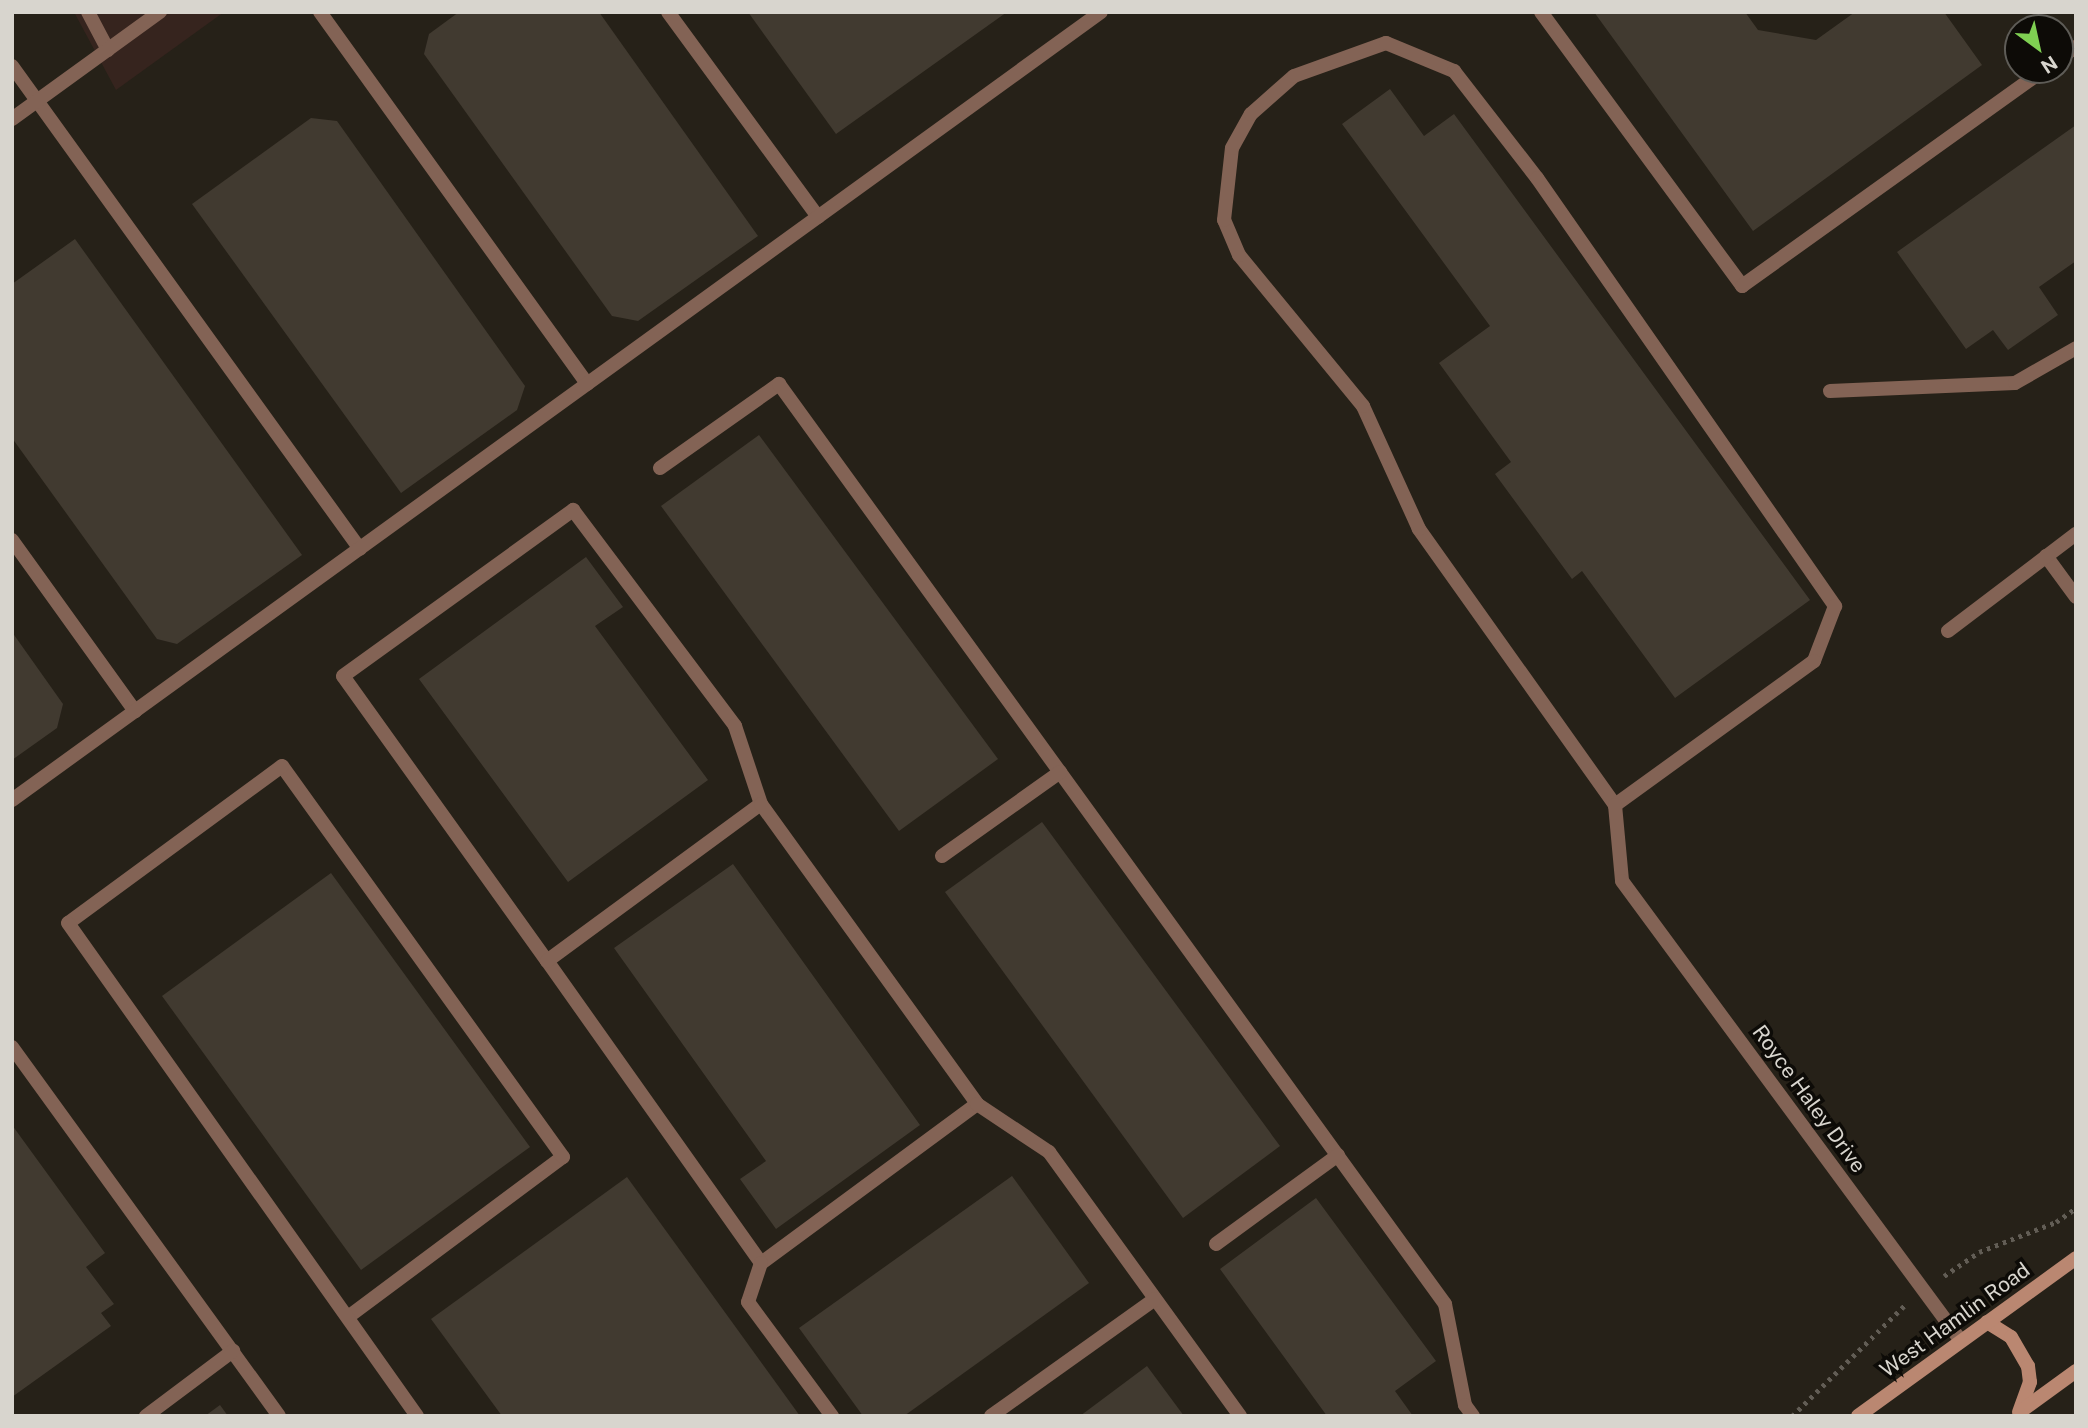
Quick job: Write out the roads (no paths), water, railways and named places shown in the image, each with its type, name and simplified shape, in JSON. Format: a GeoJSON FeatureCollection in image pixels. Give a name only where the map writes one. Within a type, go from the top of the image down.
{"type":"FeatureCollection","features":[{"type":"Feature","properties":{"kind":"main road","name":"West Hamlin Road"},"geometry":{"type":"LineString","coordinates":[[1858,1416],[2076,1258]]}},
{"type":"Feature","properties":{"kind":"main road"},"geometry":{"type":"LineString","coordinates":[[1987,1322],[2011,1337],[2028,1366],[2030,1382],[2017,1414]]}},
{"type":"Feature","properties":{"kind":"main road"},"geometry":{"type":"LineString","coordinates":[[2017,1414],[2076,1371]]}},
{"type":"Feature","properties":{"kind":"street"},"geometry":{"type":"LineString","coordinates":[[88,12],[108,50]]}},
{"type":"Feature","properties":{"kind":"street"},"geometry":{"type":"LineString","coordinates":[[12,119],[160,12]]}},
{"type":"Feature","properties":{"kind":"street"},"geometry":{"type":"LineString","coordinates":[[320,12],[587,384]]}},
{"type":"Feature","properties":{"kind":"street"},"geometry":{"type":"LineString","coordinates":[[668,12],[818,217]]}},
{"type":"Feature","properties":{"kind":"street"},"geometry":{"type":"LineString","coordinates":[[12,800],[1101,12]]}},
{"type":"Feature","properties":{"kind":"street"},"geometry":{"type":"LineString","coordinates":[[1541,12],[1742,286],[2023,84]]}},
{"type":"Feature","properties":{"kind":"street"},"geometry":{"type":"LineString","coordinates":[[1386,43],[1454,71],[1545,190],[1835,606],[1814,661],[1615,805],[1419,529],[1363,406],[1239,255],[1224,219],[1232,148],[1251,114],[1294,76],[1386,43]]}},
{"type":"Feature","properties":{"kind":"street"},"geometry":{"type":"LineString","coordinates":[[12,66],[34,103],[360,549]]}},
{"type":"Feature","properties":{"kind":"street"},"geometry":{"type":"LineString","coordinates":[[1830,391],[2015,383],[2076,348]]}},
{"type":"Feature","properties":{"kind":"street"},"geometry":{"type":"LineString","coordinates":[[660,468],[779,384],[1445,1304],[1465,1405],[1473,1416]]}},
{"type":"Feature","properties":{"kind":"street"},"geometry":{"type":"LineString","coordinates":[[761,1263],[343,676],[573,510],[735,726],[761,804],[977,1104],[1049,1152],[1240,1416]]}},
{"type":"Feature","properties":{"kind":"street"},"geometry":{"type":"LineString","coordinates":[[1948,631],[2076,534]]}},
{"type":"Feature","properties":{"kind":"street"},"geometry":{"type":"LineString","coordinates":[[12,540],[135,712]]}},
{"type":"Feature","properties":{"kind":"street"},"geometry":{"type":"LineString","coordinates":[[2046,556],[2076,597]]}},
{"type":"Feature","properties":{"kind":"street"},"geometry":{"type":"LineString","coordinates":[[348,1317],[563,1157],[282,766],[68,923],[417,1416]]}},
{"type":"Feature","properties":{"kind":"street"},"geometry":{"type":"LineString","coordinates":[[942,856],[1060,772]]}},
{"type":"Feature","properties":{"kind":"street"},"geometry":{"type":"LineString","coordinates":[[547,961],[761,804]]}},
{"type":"Feature","properties":{"kind":"street","name":"Royce Haley Drive"},"geometry":{"type":"LineString","coordinates":[[1615,805],[1622,881],[1961,1341]]}},
{"type":"Feature","properties":{"kind":"street"},"geometry":{"type":"LineString","coordinates":[[12,1047],[279,1416]]}},
{"type":"Feature","properties":{"kind":"street"},"geometry":{"type":"LineString","coordinates":[[832,1416],[748,1302],[761,1263],[977,1104]]}},
{"type":"Feature","properties":{"kind":"street"},"geometry":{"type":"LineString","coordinates":[[1216,1244],[1338,1155]]}},
{"type":"Feature","properties":{"kind":"street"},"geometry":{"type":"LineString","coordinates":[[991,1416],[1155,1299]]}},
{"type":"Feature","properties":{"kind":"street"},"geometry":{"type":"LineString","coordinates":[[146,1416],[233,1351]]}}]}
